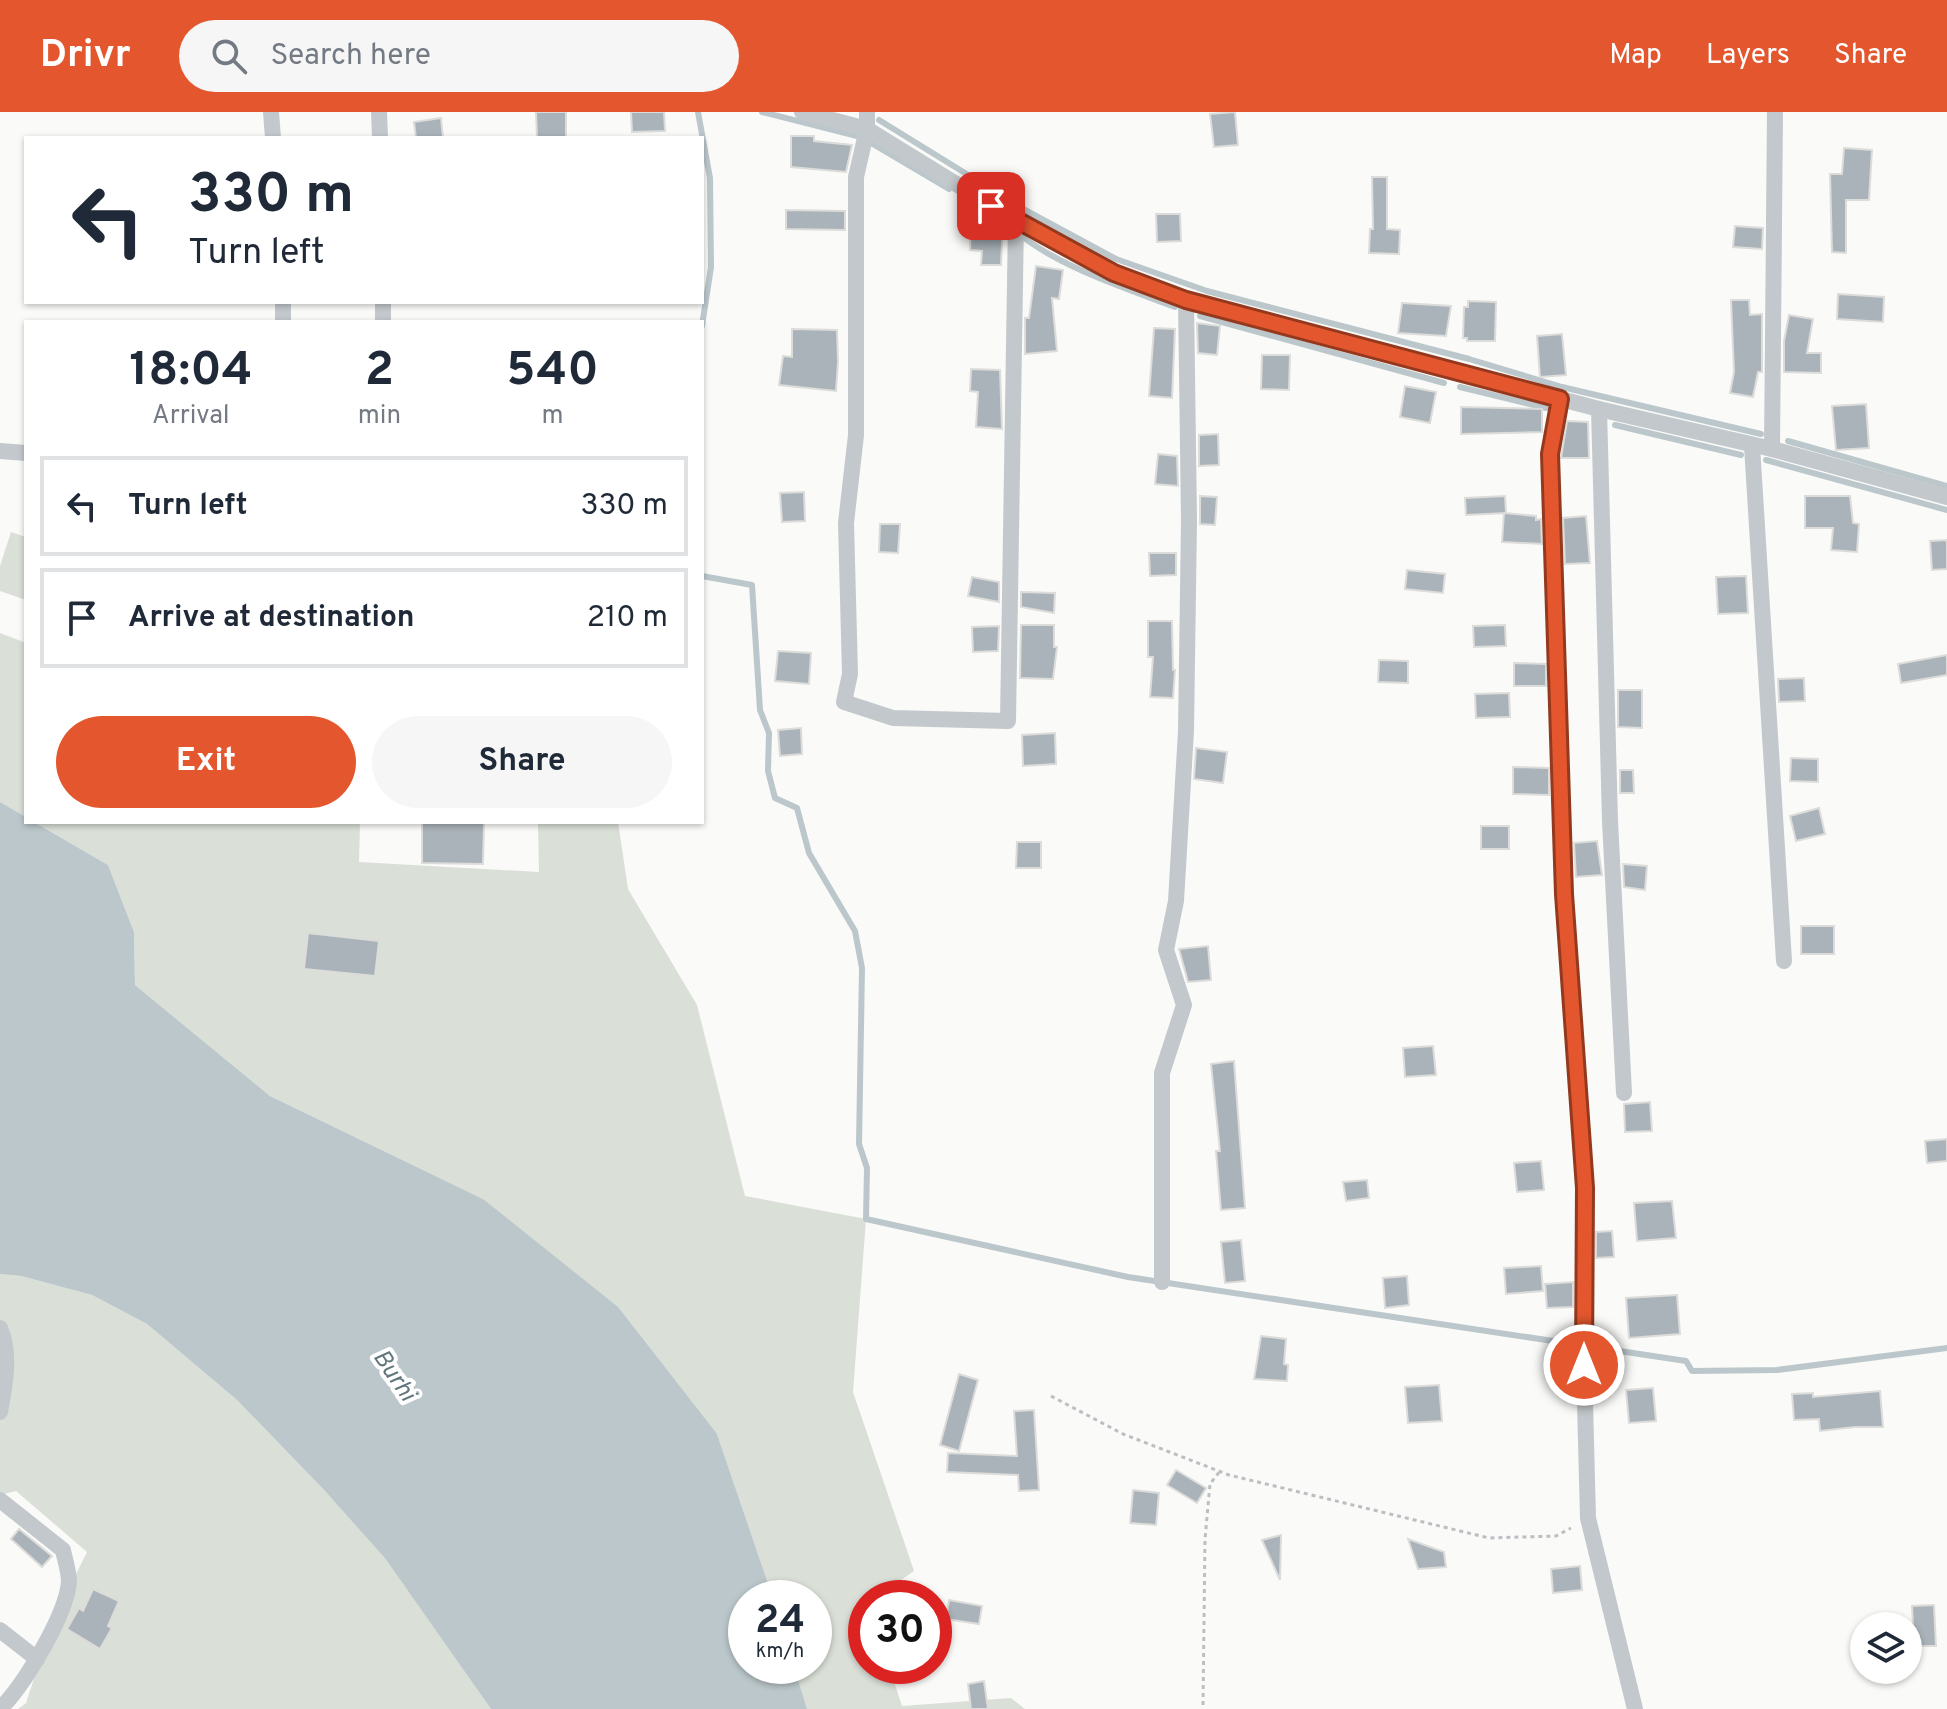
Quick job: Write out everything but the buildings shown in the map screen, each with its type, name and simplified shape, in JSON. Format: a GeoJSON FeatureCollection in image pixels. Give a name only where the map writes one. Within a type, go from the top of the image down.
{"type":"FeatureCollection","features":[{"type":"Feature","properties":{"kind":"street"},"geometry":{"type":"LineString","coordinates":[[271,112],[273,136]]}},
{"type":"Feature","properties":{"kind":"street"},"geometry":{"type":"LineString","coordinates":[[379,112],[380,136]]}},
{"type":"Feature","properties":{"kind":"street"},"geometry":{"type":"LineString","coordinates":[[802,112],[867,121],[1016,221],[1114,273],[1186,300],[1599,409],[1772,449],[1947,497]]}},
{"type":"Feature","properties":{"kind":"street"},"geometry":{"type":"LineString","coordinates":[[1772,449],[1775,112]]}},
{"type":"Feature","properties":{"kind":"street"},"geometry":{"type":"LineString","coordinates":[[867,121],[856,177],[856,435],[846,523],[850,674],[844,702],[893,718],[1008,721],[1016,221]]}},
{"type":"Feature","properties":{"kind":"street"},"geometry":{"type":"LineString","coordinates":[[1162,1282],[1162,1073],[1184,1005],[1166,950],[1176,901],[1186,731],[1189,520],[1186,300]]}},
{"type":"Feature","properties":{"kind":"street"},"geometry":{"type":"LineString","coordinates":[[1560,399],[1550,454],[1564,894],[1585,1188],[1584,1365],[1588,1518],[1635,1709]]}},
{"type":"Feature","properties":{"kind":"street"},"geometry":{"type":"LineString","coordinates":[[1599,409],[1610,821],[1624,1093]]}},
{"type":"Feature","properties":{"kind":"street"},"geometry":{"type":"LineString","coordinates":[[1752,446],[1784,961]]}},
{"type":"Feature","properties":{"kind":"street"},"geometry":{"type":"LineString","coordinates":[[0,451],[24,453]]}},
{"type":"Feature","properties":{"kind":"street"},"geometry":{"type":"LineString","coordinates":[[0,1328],[5,1341],[0,1412]]}},
{"type":"Feature","properties":{"kind":"street"},"geometry":{"type":"LineString","coordinates":[[0,1500],[63,1550],[69,1581],[62,1607],[37,1659],[17,1692],[0,1709]]}},
{"type":"Feature","properties":{"kind":"street"},"geometry":{"type":"LineString","coordinates":[[0,1630],[37,1659]]}},
{"type":"Feature","properties":{"kind":"path"},"geometry":{"type":"LineString","coordinates":[[1051,1396],[1123,1434],[1220,1471],[1489,1538],[1556,1536],[1588,1518]]}},
{"type":"Feature","properties":{"kind":"path"},"geometry":{"type":"LineString","coordinates":[[1203,1705],[1205,1539],[1210,1484],[1220,1471]]}},
{"type":"Feature","properties":{"kind":"shaded area"},"geometry":{"type":"Polygon","coordinates":[[[11,532],[24,536],[24,599],[0,591],[0,566],[11,532]]]}},
{"type":"Feature","properties":{"kind":"shaded area"},"geometry":{"type":"Polygon","coordinates":[[[0,633],[24,642],[24,816],[0,802],[0,633]]]}},
{"type":"Feature","properties":{"kind":"shaded area"},"geometry":{"type":"Polygon","coordinates":[[[37,824],[360,824],[359,862],[539,872],[538,824],[618,824],[628,889],[697,1005],[745,1196],[866,1219],[853,1392],[914,1571],[901,1580],[848,1580],[848,1684],[895,1684],[902,1706],[1011,1698],[1025,1709],[807,1709],[799,1684],[832,1684],[832,1580],[767,1580],[717,1434],[483,1199],[270,1096],[135,985],[134,932],[108,865],[37,824]]]}},
{"type":"Feature","properties":{"kind":"shaded area"},"geometry":{"type":"Polygon","coordinates":[[[0,1274],[21,1276],[92,1295],[147,1324],[237,1400],[386,1558],[491,1709],[18,1709],[26,1703],[53,1620],[87,1552],[16,1491],[0,1495],[0,1274]]]}},
{"type":"Feature","properties":{"kind":"water","name":"Burhi"},"geometry":{"type":"Polygon","coordinates":[[[0,802],[24,816],[24,824],[37,824],[108,865],[134,932],[135,985],[270,1096],[483,1199],[618,1307],[717,1434],[767,1580],[728,1580],[728,1684],[799,1684],[807,1709],[491,1709],[385,1558],[237,1400],[147,1324],[92,1295],[21,1276],[0,1274],[0,802]]]}},
{"type":"Feature","properties":{"kind":"waterway"},"geometry":{"type":"LineString","coordinates":[[698,112],[702,136]]}},
{"type":"Feature","properties":{"kind":"waterway"},"geometry":{"type":"LineString","coordinates":[[762,112],[861,137],[949,189]]}},
{"type":"Feature","properties":{"kind":"waterway"},"geometry":{"type":"LineString","coordinates":[[879,120],[1025,210],[1116,259],[1207,291],[1469,359],[1562,387],[1761,434]]}},
{"type":"Feature","properties":{"kind":"waterway"},"geometry":{"type":"LineString","coordinates":[[703,320],[711,267],[710,178],[704,145]]}},
{"type":"Feature","properties":{"kind":"waterway"},"geometry":{"type":"LineString","coordinates":[[1019,234],[1073,267],[1175,307]]}},
{"type":"Feature","properties":{"kind":"waterway"},"geometry":{"type":"LineString","coordinates":[[1200,316],[1444,383]]}},
{"type":"Feature","properties":{"kind":"waterway"},"geometry":{"type":"LineString","coordinates":[[1460,387],[1546,408]]}},
{"type":"Feature","properties":{"kind":"waterway"},"geometry":{"type":"LineString","coordinates":[[1615,425],[1741,455]]}},
{"type":"Feature","properties":{"kind":"waterway"},"geometry":{"type":"LineString","coordinates":[[1788,441],[1947,486]]}},
{"type":"Feature","properties":{"kind":"waterway"},"geometry":{"type":"LineString","coordinates":[[1766,460],[1947,510]]}},
{"type":"Feature","properties":{"kind":"waterway"},"geometry":{"type":"LineString","coordinates":[[704,576],[752,585],[760,710],[769,733],[768,771],[775,798],[797,808],[809,853],[855,931],[862,968],[859,1144],[867,1168],[866,1219],[1128,1277],[1686,1361],[1692,1371],[1777,1370],[1947,1348]]}},
{"type":"Feature","properties":{"kind":"route"},"geometry":{"type":"LineString","coordinates":[[991,206],[1114,273],[1186,300],[1560,399],[1550,454],[1564,894],[1585,1188],[1584,1365]]}}]}
